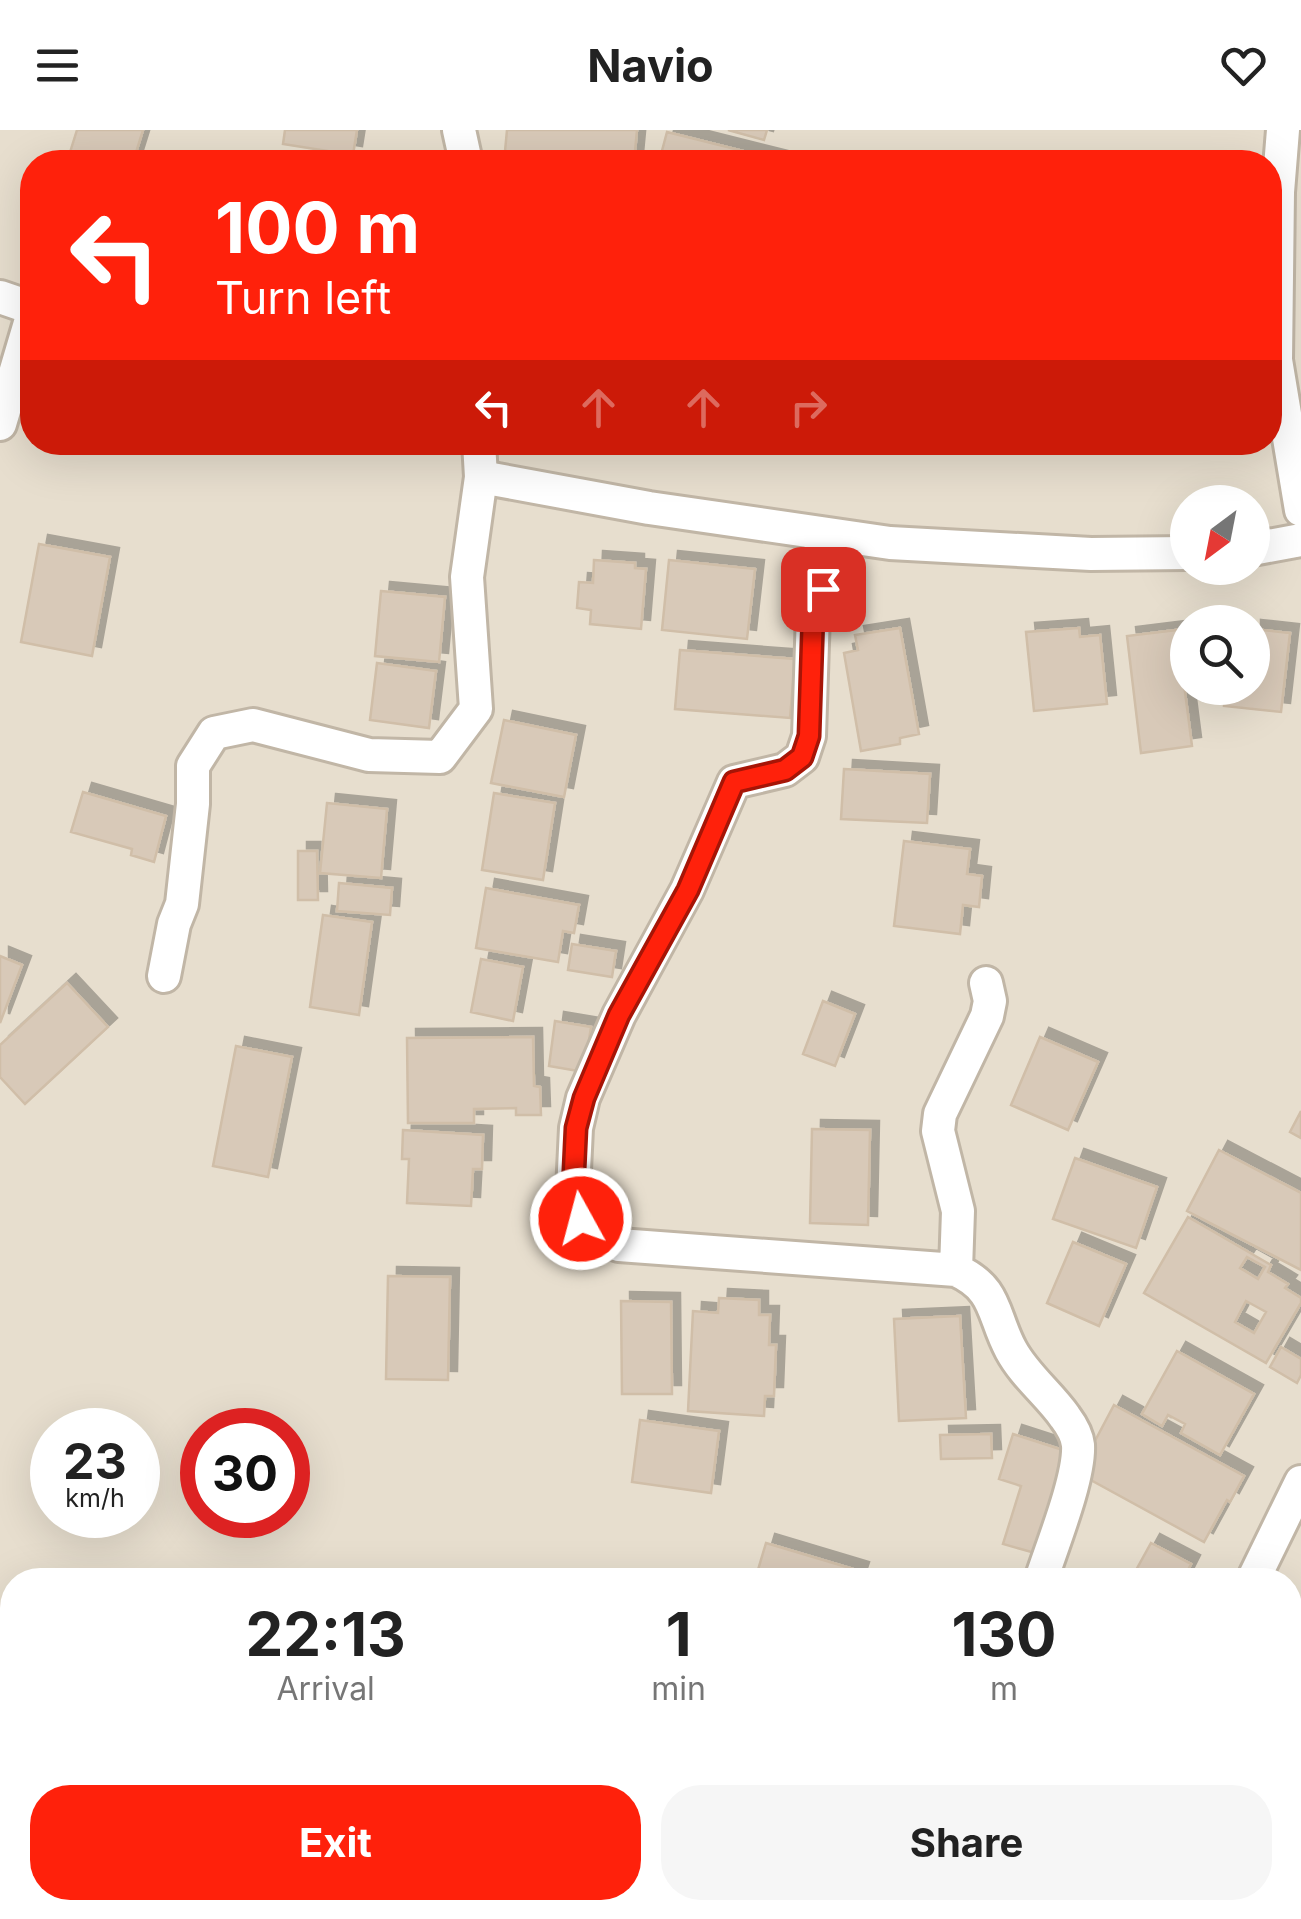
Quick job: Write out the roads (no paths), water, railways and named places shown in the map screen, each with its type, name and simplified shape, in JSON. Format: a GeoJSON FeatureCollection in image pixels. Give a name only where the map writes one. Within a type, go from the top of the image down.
{"type":"FeatureCollection","features":[{"type":"Feature","properties":{"kind":"street"},"geometry":{"type":"LineString","coordinates":[[0,424],[20,354]]}},
{"type":"Feature","properties":{"kind":"street"},"geometry":{"type":"LineString","coordinates":[[1282,396],[1301,510]]}},
{"type":"Feature","properties":{"kind":"street"},"geometry":{"type":"LineString","coordinates":[[164,976],[182,904],[193,804],[193,766],[214,734],[254,726],[369,755],[440,757],[476,709],[467,577],[481,477],[480,455]]}},
{"type":"Feature","properties":{"kind":"street"},"geometry":{"type":"LineString","coordinates":[[481,477],[650,508],[890,543],[1092,554],[1170,554]]}},
{"type":"Feature","properties":{"kind":"street"},"geometry":{"type":"LineString","coordinates":[[820,533],[823,589],[813,613],[809,736],[802,757],[785,770],[734,782],[688,890],[619,1015],[584,1098],[576,1128],[573,1191],[581,1219],[595,1236],[620,1246],[956,1270],[974,1278],[990,1297],[1011,1350],[1066,1418],[1078,1440],[1078,1464],[1045,1568]]}},
{"type":"Feature","properties":{"kind":"street"},"geometry":{"type":"LineString","coordinates":[[1270,546],[1301,540]]}},
{"type":"Feature","properties":{"kind":"street"},"geometry":{"type":"LineString","coordinates":[[956,1270],[958,1211],[938,1131],[947,1096],[987,1016],[990,1001],[986,984]]}},
{"type":"Feature","properties":{"kind":"street"},"geometry":{"type":"LineString","coordinates":[[1259,1568],[1301,1482]]}}]}
